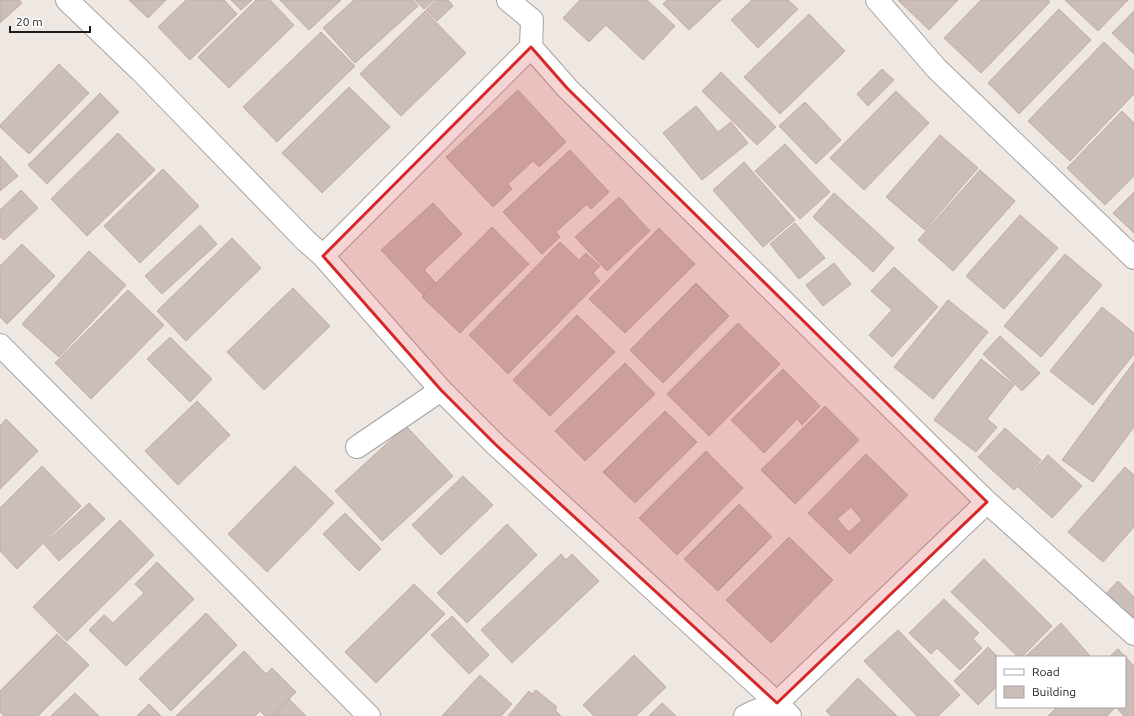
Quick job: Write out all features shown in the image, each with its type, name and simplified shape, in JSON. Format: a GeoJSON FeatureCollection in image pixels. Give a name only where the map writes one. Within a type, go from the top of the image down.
{"type":"FeatureCollection","features":[{"type":"Feature","properties":{"kind":"street"},"geometry":{"type":"LineString","coordinates":[[68,0],[142,72],[305,240],[323,256],[441,390],[496,445],[783,710]]}},
{"type":"Feature","properties":{"kind":"street"},"geometry":{"type":"LineString","coordinates":[[323,256],[531,47],[535,10],[508,0]]}},
{"type":"Feature","properties":{"kind":"street"},"geometry":{"type":"LineString","coordinates":[[877,0],[937,69],[1134,258]]}},
{"type":"Feature","properties":{"kind":"street"},"geometry":{"type":"LineString","coordinates":[[531,47],[567,88],[987,502],[1134,634]]}},
{"type":"Feature","properties":{"kind":"street"},"geometry":{"type":"LineString","coordinates":[[0,345],[369,716]]}},
{"type":"Feature","properties":{"kind":"street"},"geometry":{"type":"LineString","coordinates":[[357,447],[441,390]]}},
{"type":"Feature","properties":{"kind":"street"},"geometry":{"type":"LineString","coordinates":[[745,716],[753,712],[783,710],[987,502]]}},
{"type":"Feature","properties":{"kind":"highlighted area"},"geometry":{"type":"Polygon","coordinates":[[[531,47],[567,88],[987,502],[777,703],[496,445],[441,390],[323,256],[531,47]]]}},
{"type":"Feature","properties":{"kind":"building"},"geometry":{"type":"Polygon","coordinates":[[[0,0],[19,0],[22,3],[0,23],[0,0]]]}},
{"type":"Feature","properties":{"kind":"building"},"geometry":{"type":"Polygon","coordinates":[[[129,0],[166,0],[148,18],[129,0]]]}},
{"type":"Feature","properties":{"kind":"building"},"geometry":{"type":"Polygon","coordinates":[[[186,0],[224,0],[237,14],[190,60],[158,27],[186,0]]]}},
{"type":"Feature","properties":{"kind":"building"},"geometry":{"type":"Polygon","coordinates":[[[231,0],[252,0],[241,10],[231,0]]]}},
{"type":"Feature","properties":{"kind":"building"},"geometry":{"type":"Polygon","coordinates":[[[256,0],[270,0],[294,25],[229,88],[198,57],[256,0]]]}},
{"type":"Feature","properties":{"kind":"building"},"geometry":{"type":"Polygon","coordinates":[[[280,0],[341,0],[309,30],[280,0]]]}},
{"type":"Feature","properties":{"kind":"building"},"geometry":{"type":"Polygon","coordinates":[[[354,0],[413,0],[418,6],[355,63],[323,28],[354,0]]]}},
{"type":"Feature","properties":{"kind":"building"},"geometry":{"type":"Polygon","coordinates":[[[415,0],[434,0],[424,9],[415,0]]]}},
{"type":"Feature","properties":{"kind":"building"},"geometry":{"type":"Polygon","coordinates":[[[436,0],[448,0],[453,6],[437,21],[426,10],[436,0]]]}},
{"type":"Feature","properties":{"kind":"building"},"geometry":{"type":"Polygon","coordinates":[[[580,0],[647,0],[675,26],[643,60],[606,25],[589,42],[563,18],[580,0]]]}},
{"type":"Feature","properties":{"kind":"building"},"geometry":{"type":"Polygon","coordinates":[[[667,0],[721,0],[689,30],[663,4],[667,0]]]}},
{"type":"Feature","properties":{"kind":"building"},"geometry":{"type":"Polygon","coordinates":[[[752,0],[788,0],[798,9],[758,48],[731,20],[752,0]]]}},
{"type":"Feature","properties":{"kind":"building"},"geometry":{"type":"Polygon","coordinates":[[[898,0],[958,0],[929,30],[898,0]]]}},
{"type":"Feature","properties":{"kind":"building"},"geometry":{"type":"Polygon","coordinates":[[[981,0],[1048,0],[1050,2],[981,73],[944,38],[981,0]]]}},
{"type":"Feature","properties":{"kind":"building"},"geometry":{"type":"Polygon","coordinates":[[[1065,0],[1128,0],[1098,31],[1065,0]]]}},
{"type":"Feature","properties":{"kind":"building"},"geometry":{"type":"Polygon","coordinates":[[[1059,9],[1091,40],[1019,114],[988,83],[1059,9]]]}},
{"type":"Feature","properties":{"kind":"building"},"geometry":{"type":"Polygon","coordinates":[[[425,11],[466,53],[401,116],[360,74],[425,11]]]}},
{"type":"Feature","properties":{"kind":"building"},"geometry":{"type":"Polygon","coordinates":[[[1134,11],[1134,54],[1112,33],[1134,11]]]}},
{"type":"Feature","properties":{"kind":"building"},"geometry":{"type":"Polygon","coordinates":[[[809,14],[845,51],[780,114],[744,77],[809,14]]]}},
{"type":"Feature","properties":{"kind":"building"},"geometry":{"type":"Polygon","coordinates":[[[321,32],[355,66],[277,142],[243,107],[321,32]]]}},
{"type":"Feature","properties":{"kind":"building"},"geometry":{"type":"Polygon","coordinates":[[[1104,42],[1134,71],[1134,94],[1070,161],[1028,121],[1104,42]]]}},
{"type":"Feature","properties":{"kind":"building"},"geometry":{"type":"Polygon","coordinates":[[[59,64],[89,93],[29,154],[0,127],[0,125],[59,64]]]}},
{"type":"Feature","properties":{"kind":"building"},"geometry":{"type":"Polygon","coordinates":[[[882,69],[894,80],[868,106],[857,94],[882,69]]]}},
{"type":"Feature","properties":{"kind":"building"},"geometry":{"type":"Polygon","coordinates":[[[721,72],[776,127],[757,145],[702,91],[721,72]]]}},
{"type":"Feature","properties":{"kind":"building"},"geometry":{"type":"Polygon","coordinates":[[[349,87],[390,127],[322,193],[282,153],[349,87]]]}},
{"type":"Feature","properties":{"kind":"building"},"geometry":{"type":"Polygon","coordinates":[[[518,90],[566,142],[539,167],[533,161],[508,184],[512,189],[493,207],[446,157],[518,90]]]}},
{"type":"Feature","properties":{"kind":"building"},"geometry":{"type":"Polygon","coordinates":[[[896,91],[929,123],[864,190],[830,158],[896,91]]]}},
{"type":"Feature","properties":{"kind":"building"},"geometry":{"type":"Polygon","coordinates":[[[100,93],[119,112],[47,184],[28,165],[100,93]]]}},
{"type":"Feature","properties":{"kind":"building"},"geometry":{"type":"Polygon","coordinates":[[[805,102],[841,140],[816,164],[779,126],[805,102]]]}},
{"type":"Feature","properties":{"kind":"building"},"geometry":{"type":"Polygon","coordinates":[[[696,106],[718,132],[731,122],[748,143],[702,180],[663,133],[696,106]]]}},
{"type":"Feature","properties":{"kind":"building"},"geometry":{"type":"Polygon","coordinates":[[[1122,111],[1134,123],[1134,176],[1105,205],[1067,168],[1122,111]]]}},
{"type":"Feature","properties":{"kind":"building"},"geometry":{"type":"Polygon","coordinates":[[[118,133],[155,170],[87,236],[51,199],[118,133]]]}},
{"type":"Feature","properties":{"kind":"building"},"geometry":{"type":"Polygon","coordinates":[[[940,135],[978,168],[925,230],[886,197],[940,135]]]}},
{"type":"Feature","properties":{"kind":"building"},"geometry":{"type":"Polygon","coordinates":[[[785,144],[830,192],[800,219],[755,171],[785,144]]]}},
{"type":"Feature","properties":{"kind":"building"},"geometry":{"type":"Polygon","coordinates":[[[570,150],[609,192],[591,209],[587,204],[556,232],[560,237],[542,254],[503,212],[570,150]]]}},
{"type":"Feature","properties":{"kind":"building"},"geometry":{"type":"Polygon","coordinates":[[[0,156],[18,176],[0,191],[0,156]]]}},
{"type":"Feature","properties":{"kind":"building"},"geometry":{"type":"Polygon","coordinates":[[[744,162],[795,220],[763,247],[713,190],[744,162]]]}},
{"type":"Feature","properties":{"kind":"building"},"geometry":{"type":"Polygon","coordinates":[[[163,169],[199,206],[140,263],[104,226],[163,169]]]}},
{"type":"Feature","properties":{"kind":"building"},"geometry":{"type":"Polygon","coordinates":[[[980,170],[1015,201],[953,271],[918,240],[980,170]]]}},
{"type":"Feature","properties":{"kind":"building"},"geometry":{"type":"Polygon","coordinates":[[[21,190],[38,208],[4,240],[0,237],[0,210],[21,190]]]}},
{"type":"Feature","properties":{"kind":"building"},"geometry":{"type":"Polygon","coordinates":[[[1134,192],[1134,233],[1113,213],[1134,192]]]}},
{"type":"Feature","properties":{"kind":"building"},"geometry":{"type":"Polygon","coordinates":[[[834,193],[894,248],[873,272],[813,217],[834,193]]]}},
{"type":"Feature","properties":{"kind":"building"},"geometry":{"type":"Polygon","coordinates":[[[619,197],[650,231],[607,271],[575,237],[619,197]]]}},
{"type":"Feature","properties":{"kind":"building"},"geometry":{"type":"Polygon","coordinates":[[[433,203],[462,234],[424,270],[436,283],[423,295],[381,250],[433,203]]]}},
{"type":"Feature","properties":{"kind":"building"},"geometry":{"type":"Polygon","coordinates":[[[1020,215],[1058,248],[1004,309],[966,276],[1020,215]]]}},
{"type":"Feature","properties":{"kind":"building"},"geometry":{"type":"Polygon","coordinates":[[[795,223],[825,258],[799,279],[770,244],[795,223]]]}},
{"type":"Feature","properties":{"kind":"building"},"geometry":{"type":"Polygon","coordinates":[[[200,225],[217,244],[162,294],[145,276],[200,225]]]}},
{"type":"Feature","properties":{"kind":"building"},"geometry":{"type":"Polygon","coordinates":[[[492,227],[529,264],[460,333],[422,297],[492,227]]]}},
{"type":"Feature","properties":{"kind":"building"},"geometry":{"type":"Polygon","coordinates":[[[659,228],[695,264],[625,333],[589,299],[659,228]]]}},
{"type":"Feature","properties":{"kind":"building"},"geometry":{"type":"Polygon","coordinates":[[[232,238],[261,268],[186,341],[157,311],[232,238]]]}},
{"type":"Feature","properties":{"kind":"building"},"geometry":{"type":"Polygon","coordinates":[[[560,242],[579,260],[586,253],[600,266],[593,273],[600,281],[508,374],[469,335],[560,242]]]}},
{"type":"Feature","properties":{"kind":"building"},"geometry":{"type":"Polygon","coordinates":[[[22,244],[55,276],[7,324],[0,317],[0,266],[22,244]]]}},
{"type":"Feature","properties":{"kind":"building"},"geometry":{"type":"Polygon","coordinates":[[[89,251],[126,285],[59,357],[22,324],[89,251]]]}},
{"type":"Feature","properties":{"kind":"building"},"geometry":{"type":"Polygon","coordinates":[[[1065,254],[1102,285],[1041,357],[1004,326],[1065,254]]]}},
{"type":"Feature","properties":{"kind":"building"},"geometry":{"type":"Polygon","coordinates":[[[834,263],[851,284],[823,306],[806,285],[834,263]]]}},
{"type":"Feature","properties":{"kind":"building"},"geometry":{"type":"Polygon","coordinates":[[[894,267],[938,307],[892,357],[869,335],[892,310],[871,291],[894,267]]]}},
{"type":"Feature","properties":{"kind":"building"},"geometry":{"type":"Polygon","coordinates":[[[696,283],[729,316],[663,383],[630,350],[696,283]]]}},
{"type":"Feature","properties":{"kind":"building"},"geometry":{"type":"Polygon","coordinates":[[[293,288],[330,326],[264,390],[227,352],[293,288]]]}},
{"type":"Feature","properties":{"kind":"building"},"geometry":{"type":"Polygon","coordinates":[[[128,290],[164,325],[91,399],[55,363],[128,290]]]}},
{"type":"Feature","properties":{"kind":"building"},"geometry":{"type":"Polygon","coordinates":[[[948,300],[988,332],[933,399],[894,367],[948,300]]]}},
{"type":"Feature","properties":{"kind":"building"},"geometry":{"type":"Polygon","coordinates":[[[1102,307],[1134,333],[1134,354],[1093,405],[1050,371],[1102,307]]]}},
{"type":"Feature","properties":{"kind":"building"},"geometry":{"type":"Polygon","coordinates":[[[577,315],[615,352],[550,416],[513,380],[577,315]]]}},
{"type":"Feature","properties":{"kind":"building"},"geometry":{"type":"Polygon","coordinates":[[[738,323],[780,364],[709,436],[667,394],[738,323]]]}},
{"type":"Feature","properties":{"kind":"building"},"geometry":{"type":"Polygon","coordinates":[[[1000,336],[1040,373],[1022,391],[983,354],[1000,336]]]}},
{"type":"Feature","properties":{"kind":"building"},"geometry":{"type":"Polygon","coordinates":[[[170,337],[212,379],[190,402],[147,359],[170,337]]]}},
{"type":"Feature","properties":{"kind":"building"},"geometry":{"type":"Polygon","coordinates":[[[981,359],[1014,385],[987,419],[997,427],[976,452],[934,420],[981,359]]]}},
{"type":"Feature","properties":{"kind":"building"},"geometry":{"type":"Polygon","coordinates":[[[1134,362],[1134,427],[1093,482],[1062,460],[1134,362]]]}},
{"type":"Feature","properties":{"kind":"building"},"geometry":{"type":"Polygon","coordinates":[[[625,363],[655,394],[585,461],[555,431],[625,363]]]}},
{"type":"Feature","properties":{"kind":"building"},"geometry":{"type":"Polygon","coordinates":[[[783,369],[820,406],[802,425],[797,419],[764,453],[731,420],[783,369]]]}},
{"type":"Feature","properties":{"kind":"building"},"geometry":{"type":"Polygon","coordinates":[[[197,401],[230,435],[178,485],[145,451],[197,401]]]}},
{"type":"Feature","properties":{"kind":"building"},"geometry":{"type":"Polygon","coordinates":[[[825,406],[859,440],[795,504],[761,470],[825,406]]]}},
{"type":"Feature","properties":{"kind":"building"},"geometry":{"type":"Polygon","coordinates":[[[665,411],[697,442],[635,503],[603,472],[665,411]]]}},
{"type":"Feature","properties":{"kind":"building"},"geometry":{"type":"Polygon","coordinates":[[[6,419],[38,451],[0,489],[0,426],[6,419]]]}},
{"type":"Feature","properties":{"kind":"building"},"geometry":{"type":"Polygon","coordinates":[[[406,426],[453,476],[382,541],[335,491],[406,426]]]}},
{"type":"Feature","properties":{"kind":"building"},"geometry":{"type":"Polygon","coordinates":[[[1005,428],[1041,460],[1014,490],[978,457],[1005,428]]]}},
{"type":"Feature","properties":{"kind":"building"},"geometry":{"type":"Polygon","coordinates":[[[706,451],[743,488],[677,555],[639,518],[706,451]]]}},
{"type":"Feature","properties":{"kind":"building"},"geometry":{"type":"Polygon","coordinates":[[[866,454],[908,495],[850,554],[808,513],[866,454]],[[851,507],[837,519],[849,532],[862,520],[851,507]]]}},
{"type":"Feature","properties":{"kind":"building"},"geometry":{"type":"Polygon","coordinates":[[[1048,455],[1082,486],[1052,518],[1018,487],[1048,455]]]}},
{"type":"Feature","properties":{"kind":"building"},"geometry":{"type":"Polygon","coordinates":[[[42,466],[81,506],[17,569],[0,551],[0,508],[42,466]]]}},
{"type":"Feature","properties":{"kind":"building"},"geometry":{"type":"Polygon","coordinates":[[[295,466],[334,503],[267,572],[228,534],[295,466]]]}},
{"type":"Feature","properties":{"kind":"building"},"geometry":{"type":"Polygon","coordinates":[[[1125,467],[1134,475],[1134,527],[1103,562],[1068,532],[1125,467]]]}},
{"type":"Feature","properties":{"kind":"building"},"geometry":{"type":"Polygon","coordinates":[[[463,476],[493,505],[441,555],[412,525],[463,476]]]}},
{"type":"Feature","properties":{"kind":"building"},"geometry":{"type":"Polygon","coordinates":[[[89,503],[105,519],[59,561],[44,544],[89,503]]]}},
{"type":"Feature","properties":{"kind":"building"},"geometry":{"type":"Polygon","coordinates":[[[739,504],[772,537],[718,591],[684,559],[739,504]]]}},
{"type":"Feature","properties":{"kind":"building"},"geometry":{"type":"Polygon","coordinates":[[[345,513],[381,549],[359,571],[323,534],[345,513]]]}},
{"type":"Feature","properties":{"kind":"building"},"geometry":{"type":"Polygon","coordinates":[[[120,520],[154,555],[67,641],[33,607],[120,520]]]}},
{"type":"Feature","properties":{"kind":"building"},"geometry":{"type":"Polygon","coordinates":[[[507,524],[537,555],[467,623],[437,593],[507,524]]]}},
{"type":"Feature","properties":{"kind":"building"},"geometry":{"type":"Polygon","coordinates":[[[789,537],[833,580],[771,643],[726,600],[789,537]]]}},
{"type":"Feature","properties":{"kind":"building"},"geometry":{"type":"Polygon","coordinates":[[[561,554],[566,560],[572,554],[599,581],[512,663],[481,630],[561,554]]]}},
{"type":"Feature","properties":{"kind":"building"},"geometry":{"type":"Polygon","coordinates":[[[984,559],[1052,626],[1023,656],[1017,656],[951,592],[984,559]]]}},
{"type":"Feature","properties":{"kind":"building"},"geometry":{"type":"Polygon","coordinates":[[[157,562],[194,599],[126,666],[89,630],[104,615],[113,623],[144,593],[135,584],[157,562]]]}},
{"type":"Feature","properties":{"kind":"building"},"geometry":{"type":"Polygon","coordinates":[[[1118,581],[1134,597],[1134,628],[1102,598],[1118,581]]]}},
{"type":"Feature","properties":{"kind":"building"},"geometry":{"type":"Polygon","coordinates":[[[414,584],[445,614],[376,683],[345,652],[414,584]]]}},
{"type":"Feature","properties":{"kind":"building"},"geometry":{"type":"Polygon","coordinates":[[[944,599],[979,633],[973,639],[982,648],[960,670],[937,648],[931,654],[909,633],[944,599]]]}},
{"type":"Feature","properties":{"kind":"building"},"geometry":{"type":"Polygon","coordinates":[[[206,613],[237,645],[171,711],[139,679],[206,613]]]}},
{"type":"Feature","properties":{"kind":"building"},"geometry":{"type":"Polygon","coordinates":[[[452,616],[489,655],[469,674],[431,635],[452,616]]]}},
{"type":"Feature","properties":{"kind":"building"},"geometry":{"type":"Polygon","coordinates":[[[1061,623],[1090,656],[1026,656],[1061,623]]]}},
{"type":"Feature","properties":{"kind":"building"},"geometry":{"type":"Polygon","coordinates":[[[898,630],[960,695],[938,716],[917,716],[864,661],[898,630]]]}},
{"type":"Feature","properties":{"kind":"building"},"geometry":{"type":"Polygon","coordinates":[[[57,634],[89,665],[38,716],[4,716],[0,712],[0,691],[57,634]]]}},
{"type":"Feature","properties":{"kind":"building"},"geometry":{"type":"Polygon","coordinates":[[[988,647],[997,656],[996,687],[978,705],[954,681],[988,647]]]}},
{"type":"Feature","properties":{"kind":"building"},"geometry":{"type":"Polygon","coordinates":[[[1118,649],[1125,656],[1110,656],[1118,649]]]}},
{"type":"Feature","properties":{"kind":"building"},"geometry":{"type":"Polygon","coordinates":[[[244,651],[266,674],[272,668],[296,692],[272,716],[265,716],[260,711],[255,716],[176,716],[244,651]]]}},
{"type":"Feature","properties":{"kind":"building"},"geometry":{"type":"Polygon","coordinates":[[[634,655],[666,687],[636,716],[594,716],[583,705],[634,655]]]}},
{"type":"Feature","properties":{"kind":"building"},"geometry":{"type":"Polygon","coordinates":[[[1126,658],[1134,666],[1134,716],[1124,716],[1117,708],[1126,708],[1126,658]]]}},
{"type":"Feature","properties":{"kind":"building"},"geometry":{"type":"Polygon","coordinates":[[[480,675],[512,704],[501,716],[442,716],[480,675]]]}},
{"type":"Feature","properties":{"kind":"building"},"geometry":{"type":"Polygon","coordinates":[[[858,678],[897,716],[831,716],[826,711],[858,678]]]}},
{"type":"Feature","properties":{"kind":"building"},"geometry":{"type":"Polygon","coordinates":[[[536,690],[557,707],[555,710],[561,716],[508,716],[529,691],[532,694],[536,690]]]}},
{"type":"Feature","properties":{"kind":"building"},"geometry":{"type":"Polygon","coordinates":[[[75,693],[99,716],[51,716],[75,693]]]}},
{"type":"Feature","properties":{"kind":"building"},"geometry":{"type":"Polygon","coordinates":[[[289,699],[306,716],[272,716],[289,699]]]}},
{"type":"Feature","properties":{"kind":"building"},"geometry":{"type":"Polygon","coordinates":[[[662,703],[676,716],[649,716],[662,703]]]}},
{"type":"Feature","properties":{"kind":"building"},"geometry":{"type":"Polygon","coordinates":[[[149,704],[161,716],[137,716],[149,704]]]}},
{"type":"Feature","properties":{"kind":"building"},"geometry":{"type":"Polygon","coordinates":[[[1056,708],[1115,708],[1107,716],[1048,716],[1056,708]]]}}]}
